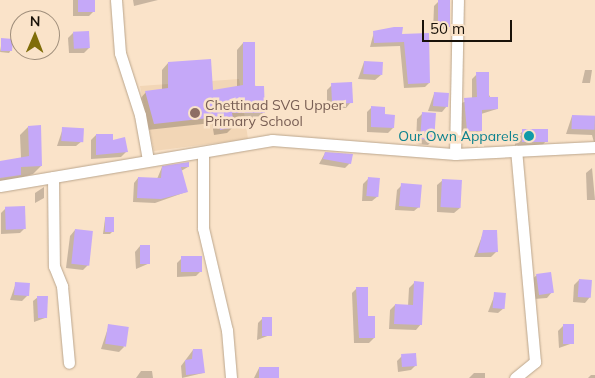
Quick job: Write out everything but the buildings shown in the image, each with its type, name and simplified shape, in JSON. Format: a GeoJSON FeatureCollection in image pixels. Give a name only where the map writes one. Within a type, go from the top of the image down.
{"type":"FeatureCollection","features":[{"type":"Feature","properties":{"kind":"street"},"geometry":{"type":"LineString","coordinates":[[116,0],[120,53],[140,115],[148,160]]}},
{"type":"Feature","properties":{"kind":"street"},"geometry":{"type":"LineString","coordinates":[[455,154],[458,0]]}},
{"type":"Feature","properties":{"kind":"street"},"geometry":{"type":"LineString","coordinates":[[0,186],[272,140],[455,154],[595,147]]}},
{"type":"Feature","properties":{"kind":"street"},"geometry":{"type":"LineString","coordinates":[[515,378],[535,362],[516,151]]}},
{"type":"Feature","properties":{"kind":"street"},"geometry":{"type":"LineString","coordinates":[[203,153],[204,228],[227,330],[230,378]]}},
{"type":"Feature","properties":{"kind":"street"},"geometry":{"type":"LineString","coordinates":[[53,177],[54,266],[62,286],[69,363]]}},
{"type":"Feature","properties":{"kind":"shaded area","name":"Chettinad SVG Upper Primary School"},"geometry":{"type":"Polygon","coordinates":[[[239,79],[248,139],[154,151],[140,86],[239,79]]]}},
{"type":"Feature","properties":{"kind":"place","name":"Chettinad SVG Upper Primary School"},"geometry":{"type":"Point","coordinates":[195,113]}},
{"type":"Feature","properties":{"kind":"place","name":"Our Own Apparels"},"geometry":{"type":"Point","coordinates":[529,136]}}]}
